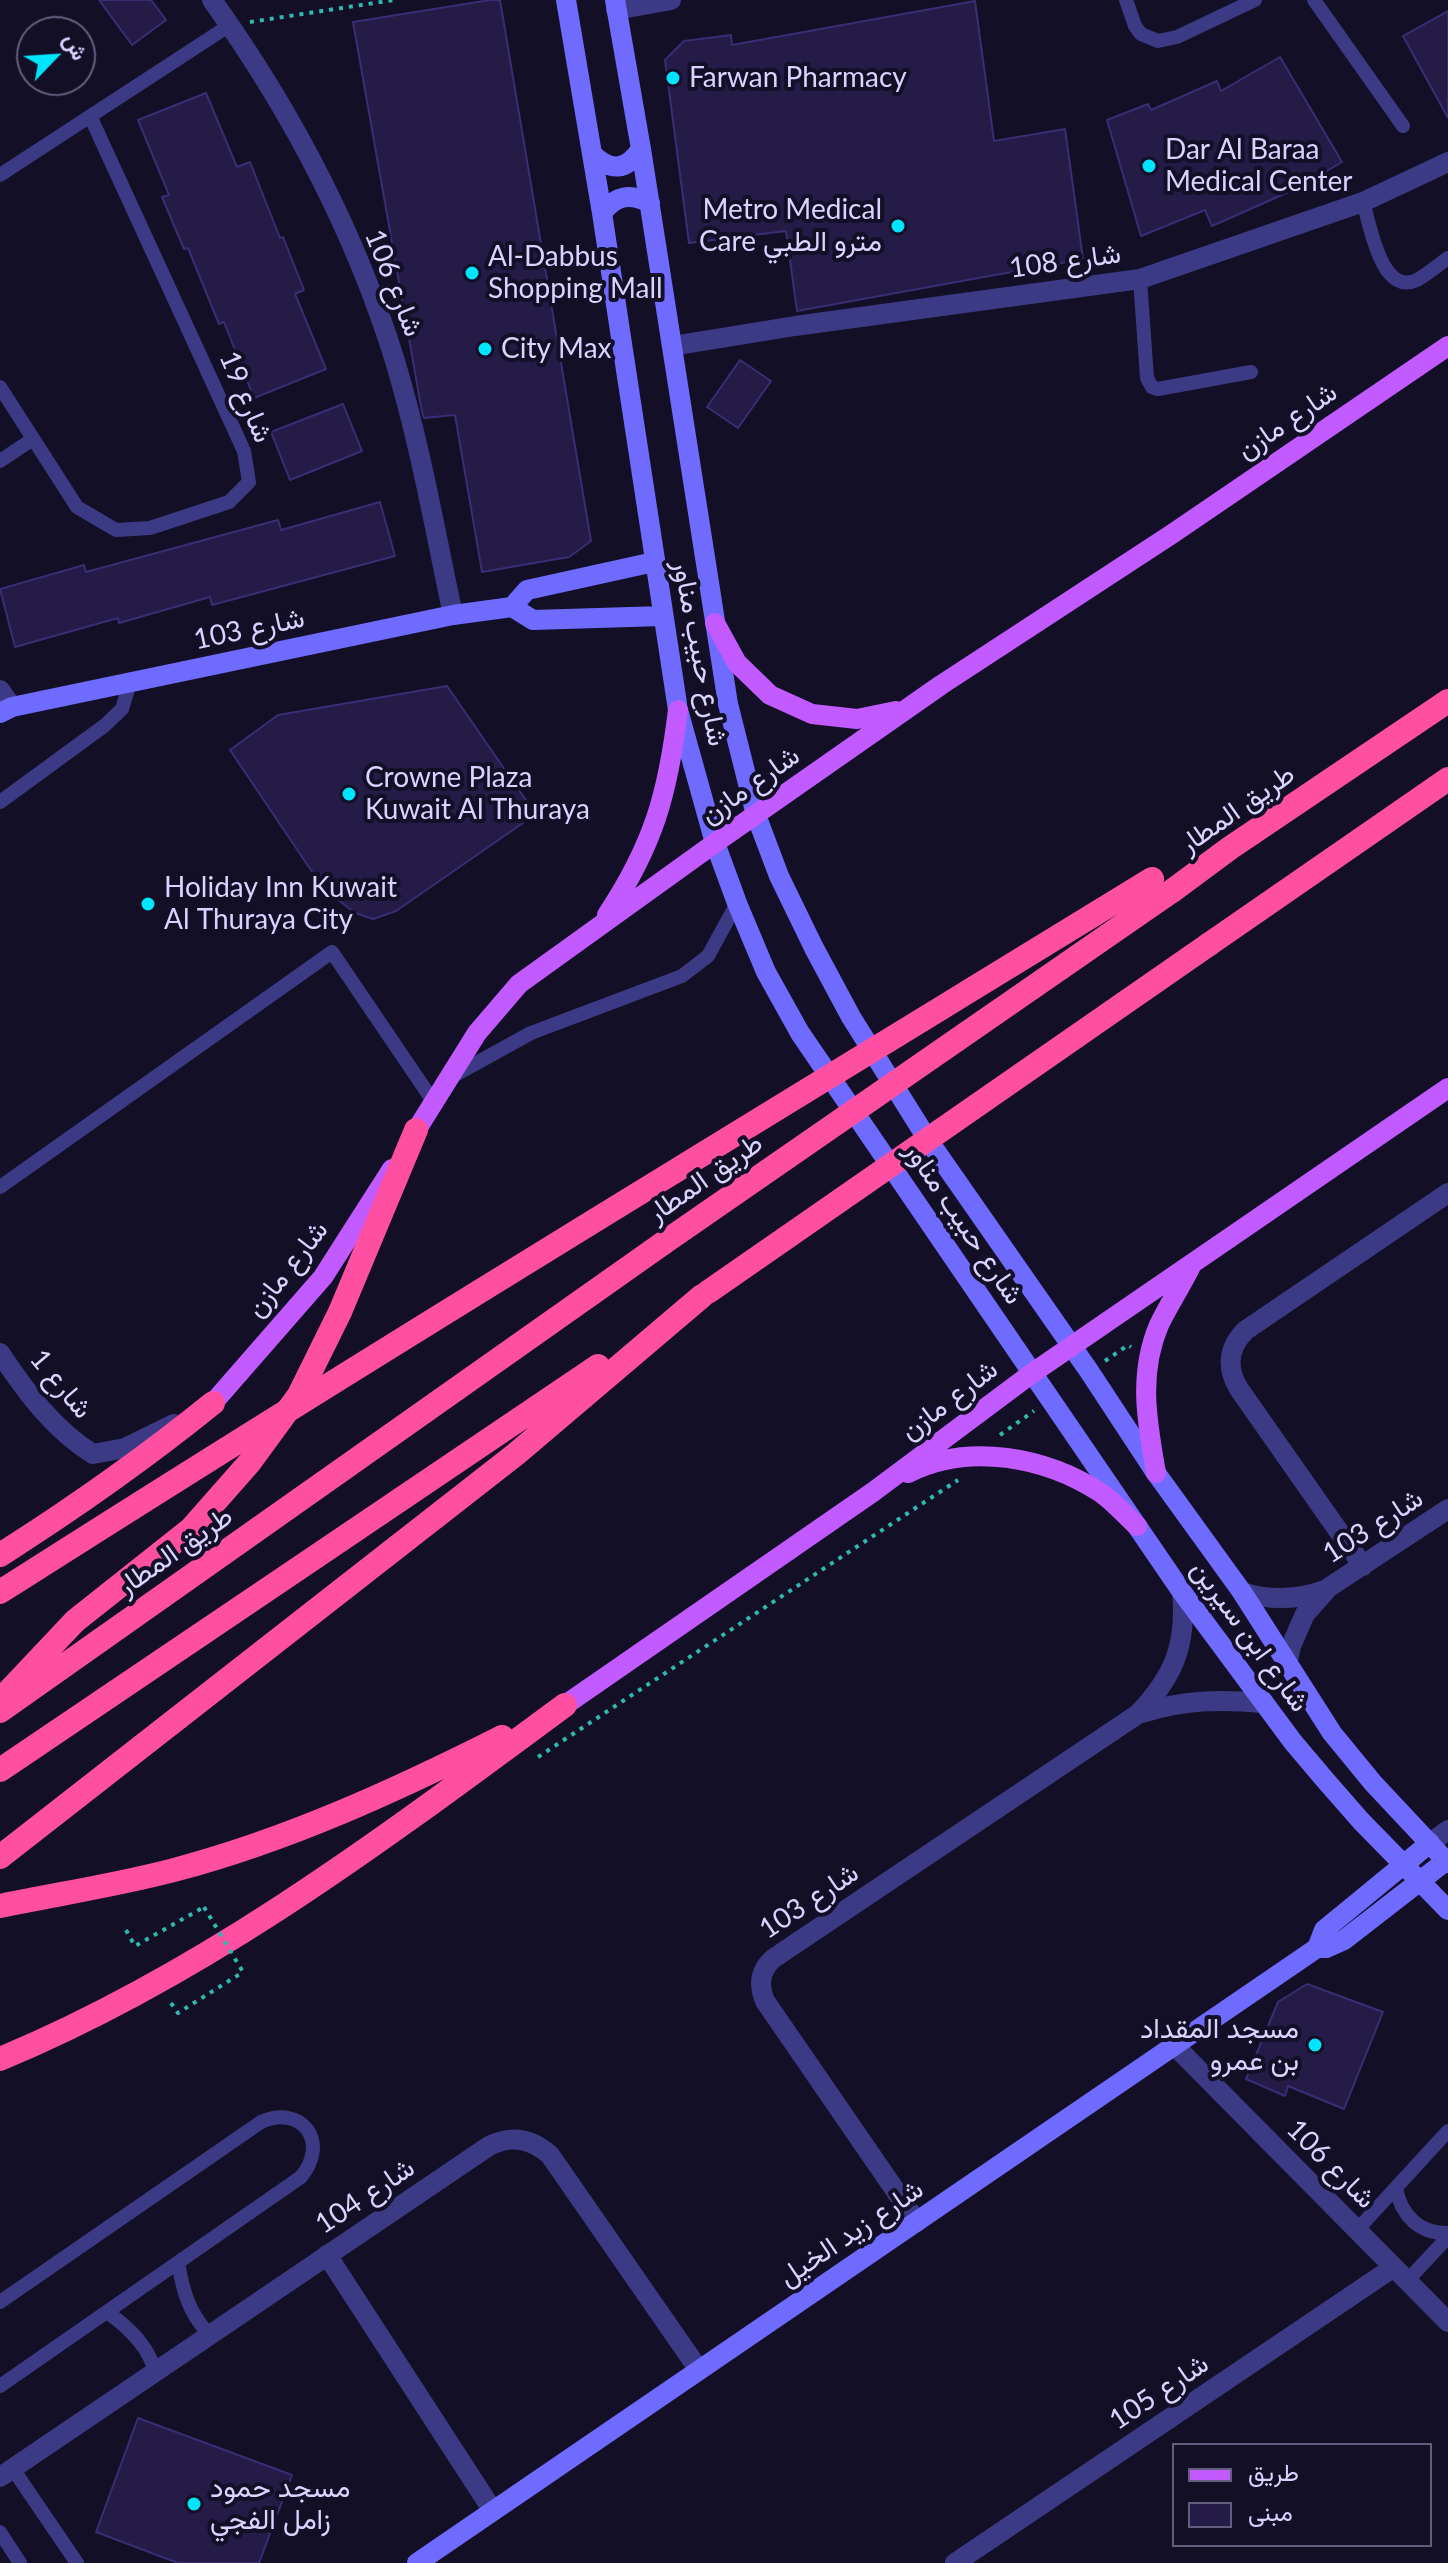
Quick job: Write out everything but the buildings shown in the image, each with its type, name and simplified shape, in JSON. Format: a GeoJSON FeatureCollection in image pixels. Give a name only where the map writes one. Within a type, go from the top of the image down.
{"type":"FeatureCollection","features":[{"type":"Feature","properties":{"kind":"highway","name":"طريق المطار"},"geometry":{"type":"LineString","coordinates":[[0,1711],[662,1244],[1162,885],[1230,848],[1448,701]]}},
{"type":"Feature","properties":{"kind":"highway"},"geometry":{"type":"LineString","coordinates":[[0,1770],[705,1294],[1448,779]]}},
{"type":"Feature","properties":{"kind":"highway"},"geometry":{"type":"LineString","coordinates":[[0,1592],[741,1128],[1162,885]]}},
{"type":"Feature","properties":{"kind":"highway"},"geometry":{"type":"LineString","coordinates":[[0,1700],[75,1621],[191,1529],[250,1462],[299,1395],[340,1312],[416,1130]]}},
{"type":"Feature","properties":{"kind":"highway"},"geometry":{"type":"LineString","coordinates":[[0,1857],[516,1454],[705,1294]]}},
{"type":"Feature","properties":{"kind":"highway"},"geometry":{"type":"LineString","coordinates":[[0,1555],[75,1507],[213,1403]]}},
{"type":"Feature","properties":{"kind":"highway"},"geometry":{"type":"LineString","coordinates":[[0,1906],[173,1870],[258,1843],[382,1796],[565,1705]]}},
{"type":"Feature","properties":{"kind":"highway"},"geometry":{"type":"LineString","coordinates":[[0,2059],[140,1995],[222,1945],[356,1859],[565,1705]]}},
{"type":"Feature","properties":{"kind":"main road","name":"شارع مازن"},"geometry":{"type":"LineString","coordinates":[[213,1403],[323,1277],[446,1079],[477,1033],[519,984],[941,685],[1172,534],[1448,346]]}},
{"type":"Feature","properties":{"kind":"main road"},"geometry":{"type":"LineString","coordinates":[[715,623],[737,663],[770,695],[812,714],[857,719],[872,716],[902,709],[941,685]]}},
{"type":"Feature","properties":{"kind":"main road"},"geometry":{"type":"LineString","coordinates":[[598,928],[631,879],[655,825],[671,768],[678,710]]}},
{"type":"Feature","properties":{"kind":"main road","name":"شارع مازن"},"geometry":{"type":"LineString","coordinates":[[565,1705],[873,1492],[1031,1374],[1448,1088]]}},
{"type":"Feature","properties":{"kind":"main road"},"geometry":{"type":"LineString","coordinates":[[1156,1473],[1144,1393],[1148,1355],[1160,1323],[1193,1261]]}},
{"type":"Feature","properties":{"kind":"main road"},"geometry":{"type":"LineString","coordinates":[[873,1492],[921,1467],[974,1456],[1020,1459],[1064,1472],[1104,1495],[1137,1526]]}},
{"type":"Feature","properties":{"kind":"street","name":"شارع 106"},"geometry":{"type":"LineString","coordinates":[[212,0],[301,139],[357,260],[394,360],[424,479],[453,615]]}},
{"type":"Feature","properties":{"kind":"street","name":"شارع حبيب مناور"},"geometry":{"type":"LineString","coordinates":[[566,0],[678,710],[715,843],[766,972],[800,1033],[1031,1374]]}},
{"type":"Feature","properties":{"kind":"street"},"geometry":{"type":"LineString","coordinates":[[616,5],[671,0]]}},
{"type":"Feature","properties":{"kind":"street","name":"شارع حبيب مناور"},"geometry":{"type":"LineString","coordinates":[[616,5],[728,704],[756,815],[785,888],[851,1017],[928,1140],[1070,1347]]}},
{"type":"Feature","properties":{"kind":"street"},"geometry":{"type":"LineString","coordinates":[[592,154],[603,165],[618,168],[632,162],[641,149]]}},
{"type":"Feature","properties":{"kind":"street","name":"شارع 108"},"geometry":{"type":"LineString","coordinates":[[672,346],[1140,279],[1363,202],[1448,162]]}},
{"type":"Feature","properties":{"kind":"street"},"geometry":{"type":"LineString","coordinates":[[602,213],[611,202],[623,196],[637,197],[650,203]]}},
{"type":"Feature","properties":{"kind":"street","name":"شارع 103"},"geometry":{"type":"LineString","coordinates":[[512,607],[527,590],[654,562]]}},
{"type":"Feature","properties":{"kind":"street","name":"شارع 103"},"geometry":{"type":"LineString","coordinates":[[6,710],[453,615],[512,607],[533,620],[662,616]]}},
{"type":"Feature","properties":{"kind":"street"},"geometry":{"type":"LineString","coordinates":[[0,690],[6,710]]}},
{"type":"Feature","properties":{"kind":"street"},"geometry":{"type":"LineString","coordinates":[[1363,1566],[1239,1389],[1230,1367],[1230,1355],[1246,1330],[1448,1193]]}},
{"type":"Feature","properties":{"kind":"street","name":"شارع ابن سيرين"},"geometry":{"type":"LineString","coordinates":[[1070,1347],[1242,1592],[1332,1733],[1373,1783],[1447,1861]]}},
{"type":"Feature","properties":{"kind":"street","name":"شارع 1"},"geometry":{"type":"LineString","coordinates":[[0,1353],[32,1400],[71,1440],[93,1454],[125,1448],[145,1440],[213,1403]]}},
{"type":"Feature","properties":{"kind":"street","name":"شارع ابن سيرين"},"geometry":{"type":"LineString","coordinates":[[1031,1374],[1263,1703],[1326,1781],[1448,1910]]}},
{"type":"Feature","properties":{"kind":"street","name":"شارع 103"},"geometry":{"type":"LineString","coordinates":[[1287,1665],[1291,1646],[1305,1614],[1328,1588],[1448,1509]]}},
{"type":"Feature","properties":{"kind":"street","name":"شارع 103"},"geometry":{"type":"LineString","coordinates":[[1242,1592],[1257,1597],[1289,1599],[1328,1588]]}},
{"type":"Feature","properties":{"kind":"street","name":"شارع 103"},"geometry":{"type":"LineString","coordinates":[[917,2222],[765,2001],[761,1986],[764,1970],[774,1958],[1138,1714],[1168,1678],[1177,1658],[1184,1614],[1182,1592]]}},
{"type":"Feature","properties":{"kind":"street","name":"شارع 103"},"geometry":{"type":"LineString","coordinates":[[1138,1714],[1197,1700],[1263,1703]]}},
{"type":"Feature","properties":{"kind":"street","name":"شارع زيد الخيل"},"geometry":{"type":"LineString","coordinates":[[417,2563],[1317,1948],[1324,1930],[1402,1864],[1448,1830]]}},
{"type":"Feature","properties":{"kind":"street","name":"شارع زيد الخيل"},"geometry":{"type":"LineString","coordinates":[[1317,1948],[1326,1948],[1344,1940],[1447,1861]]}},
{"type":"Feature","properties":{"kind":"street","name":"شارع 106"},"geometry":{"type":"LineString","coordinates":[[1175,2046],[1448,2322]]}},
{"type":"Feature","properties":{"kind":"street","name":"شارع 104"},"geometry":{"type":"LineString","coordinates":[[6,2473],[489,2146],[509,2139],[531,2142],[550,2155],[699,2370]]}},
{"type":"Feature","properties":{"kind":"street"},"geometry":{"type":"LineString","coordinates":[[327,2255],[493,2511]]}},
{"type":"Feature","properties":{"kind":"street","name":"شارع 105"},"geometry":{"type":"LineString","coordinates":[[970,2559],[1400,2274]]}},
{"type":"Feature","properties":{"kind":"lane"},"geometry":{"type":"LineString","coordinates":[[1126,0],[1141,34],[1158,41],[1168,41],[1255,0]]}},
{"type":"Feature","properties":{"kind":"lane"},"geometry":{"type":"LineString","coordinates":[[1314,0],[1403,126]]}},
{"type":"Feature","properties":{"kind":"lane"},"geometry":{"type":"LineString","coordinates":[[0,175],[230,25]]}},
{"type":"Feature","properties":{"kind":"lane","name":"شارع 19"},"geometry":{"type":"LineString","coordinates":[[0,387],[77,507],[116,530],[150,528],[229,502],[249,482],[244,451],[91,118]]}},
{"type":"Feature","properties":{"kind":"lane"},"geometry":{"type":"LineString","coordinates":[[1363,202],[1382,264],[1391,277],[1402,282],[1414,282],[1448,258]]}},
{"type":"Feature","properties":{"kind":"lane"},"geometry":{"type":"LineString","coordinates":[[1140,279],[1147,378],[1152,387],[1158,389],[1251,372]]}},
{"type":"Feature","properties":{"kind":"lane"},"geometry":{"type":"LineString","coordinates":[[0,461],[33,439]]}},
{"type":"Feature","properties":{"kind":"lane"},"geometry":{"type":"LineString","coordinates":[[0,802],[104,726],[122,709],[130,683]]}},
{"type":"Feature","properties":{"kind":"lane"},"geometry":{"type":"LineString","coordinates":[[446,1079],[531,1033],[682,976],[708,956],[737,903]]}},
{"type":"Feature","properties":{"kind":"lane"},"geometry":{"type":"LineString","coordinates":[[0,1187],[332,952],[433,1101]]}},
{"type":"Feature","properties":{"kind":"lane"},"geometry":{"type":"LineString","coordinates":[[0,2302],[261,2122],[274,2116],[289,2117],[303,2124],[312,2136],[315,2151],[311,2166],[301,2177],[0,2386]]}},
{"type":"Feature","properties":{"kind":"lane"},"geometry":{"type":"LineString","coordinates":[[1357,2230],[1448,2131]]}},
{"type":"Feature","properties":{"kind":"lane"},"geometry":{"type":"LineString","coordinates":[[1396,2188],[1398,2201],[1414,2223],[1425,2230],[1448,2235]]}},
{"type":"Feature","properties":{"kind":"lane"},"geometry":{"type":"LineString","coordinates":[[1400,2274],[1448,2235]]}},
{"type":"Feature","properties":{"kind":"lane"},"geometry":{"type":"LineString","coordinates":[[178,2263],[190,2310],[207,2332],[213,2333]]}},
{"type":"Feature","properties":{"kind":"lane"},"geometry":{"type":"LineString","coordinates":[[107,2312],[136,2337],[153,2363],[155,2372]]}},
{"type":"Feature","properties":{"kind":"lane"},"geometry":{"type":"LineString","coordinates":[[6,2473],[77,2563]]}},
{"type":"Feature","properties":{"kind":"lane"},"geometry":{"type":"LineString","coordinates":[[0,2532],[20,2563]]}},
{"type":"Feature","properties":{"kind":"path"},"geometry":{"type":"LineString","coordinates":[[230,25],[394,0]]}},
{"type":"Feature","properties":{"kind":"path"},"geometry":{"type":"LineString","coordinates":[[1096,1367],[1128,1345],[1140,1351]]}},
{"type":"Feature","properties":{"kind":"path"},"geometry":{"type":"LineString","coordinates":[[1000,1436],[1034,1411]]}},
{"type":"Feature","properties":{"kind":"path"},"geometry":{"type":"LineString","coordinates":[[126,1930],[135,1946],[204,1907],[243,1972],[178,2013],[171,2003]]}},
{"type":"Feature","properties":{"kind":"place","name":"Farwan Pharmacy"},"geometry":{"type":"Point","coordinates":[673,78]}},
{"type":"Feature","properties":{"kind":"place","name":"Dar Al Baraa Medical Center"},"geometry":{"type":"Point","coordinates":[1149,166]}},
{"type":"Feature","properties":{"kind":"place","name":"Metro Medical Care مترو الطبي"},"geometry":{"type":"Point","coordinates":[898,226]}},
{"type":"Feature","properties":{"kind":"place","name":"Al-Dabbus Shopping Mall"},"geometry":{"type":"Point","coordinates":[472,273]}},
{"type":"Feature","properties":{"kind":"place","name":"City Max"},"geometry":{"type":"Point","coordinates":[485,349]}},
{"type":"Feature","properties":{"kind":"place","name":"Crowne Plaza Kuwait Al Thuraya"},"geometry":{"type":"Point","coordinates":[349,794]}},
{"type":"Feature","properties":{"kind":"place","name":"Holiday Inn Kuwait Al Thuraya City"},"geometry":{"type":"Point","coordinates":[148,904]}},
{"type":"Feature","properties":{"kind":"place","name":"مسجد المقداد بن عمرو"},"geometry":{"type":"Point","coordinates":[1315,2045]}},
{"type":"Feature","properties":{"kind":"place","name":"مسجد حمود زامل الفجي"},"geometry":{"type":"Point","coordinates":[194,2504]}}]}
